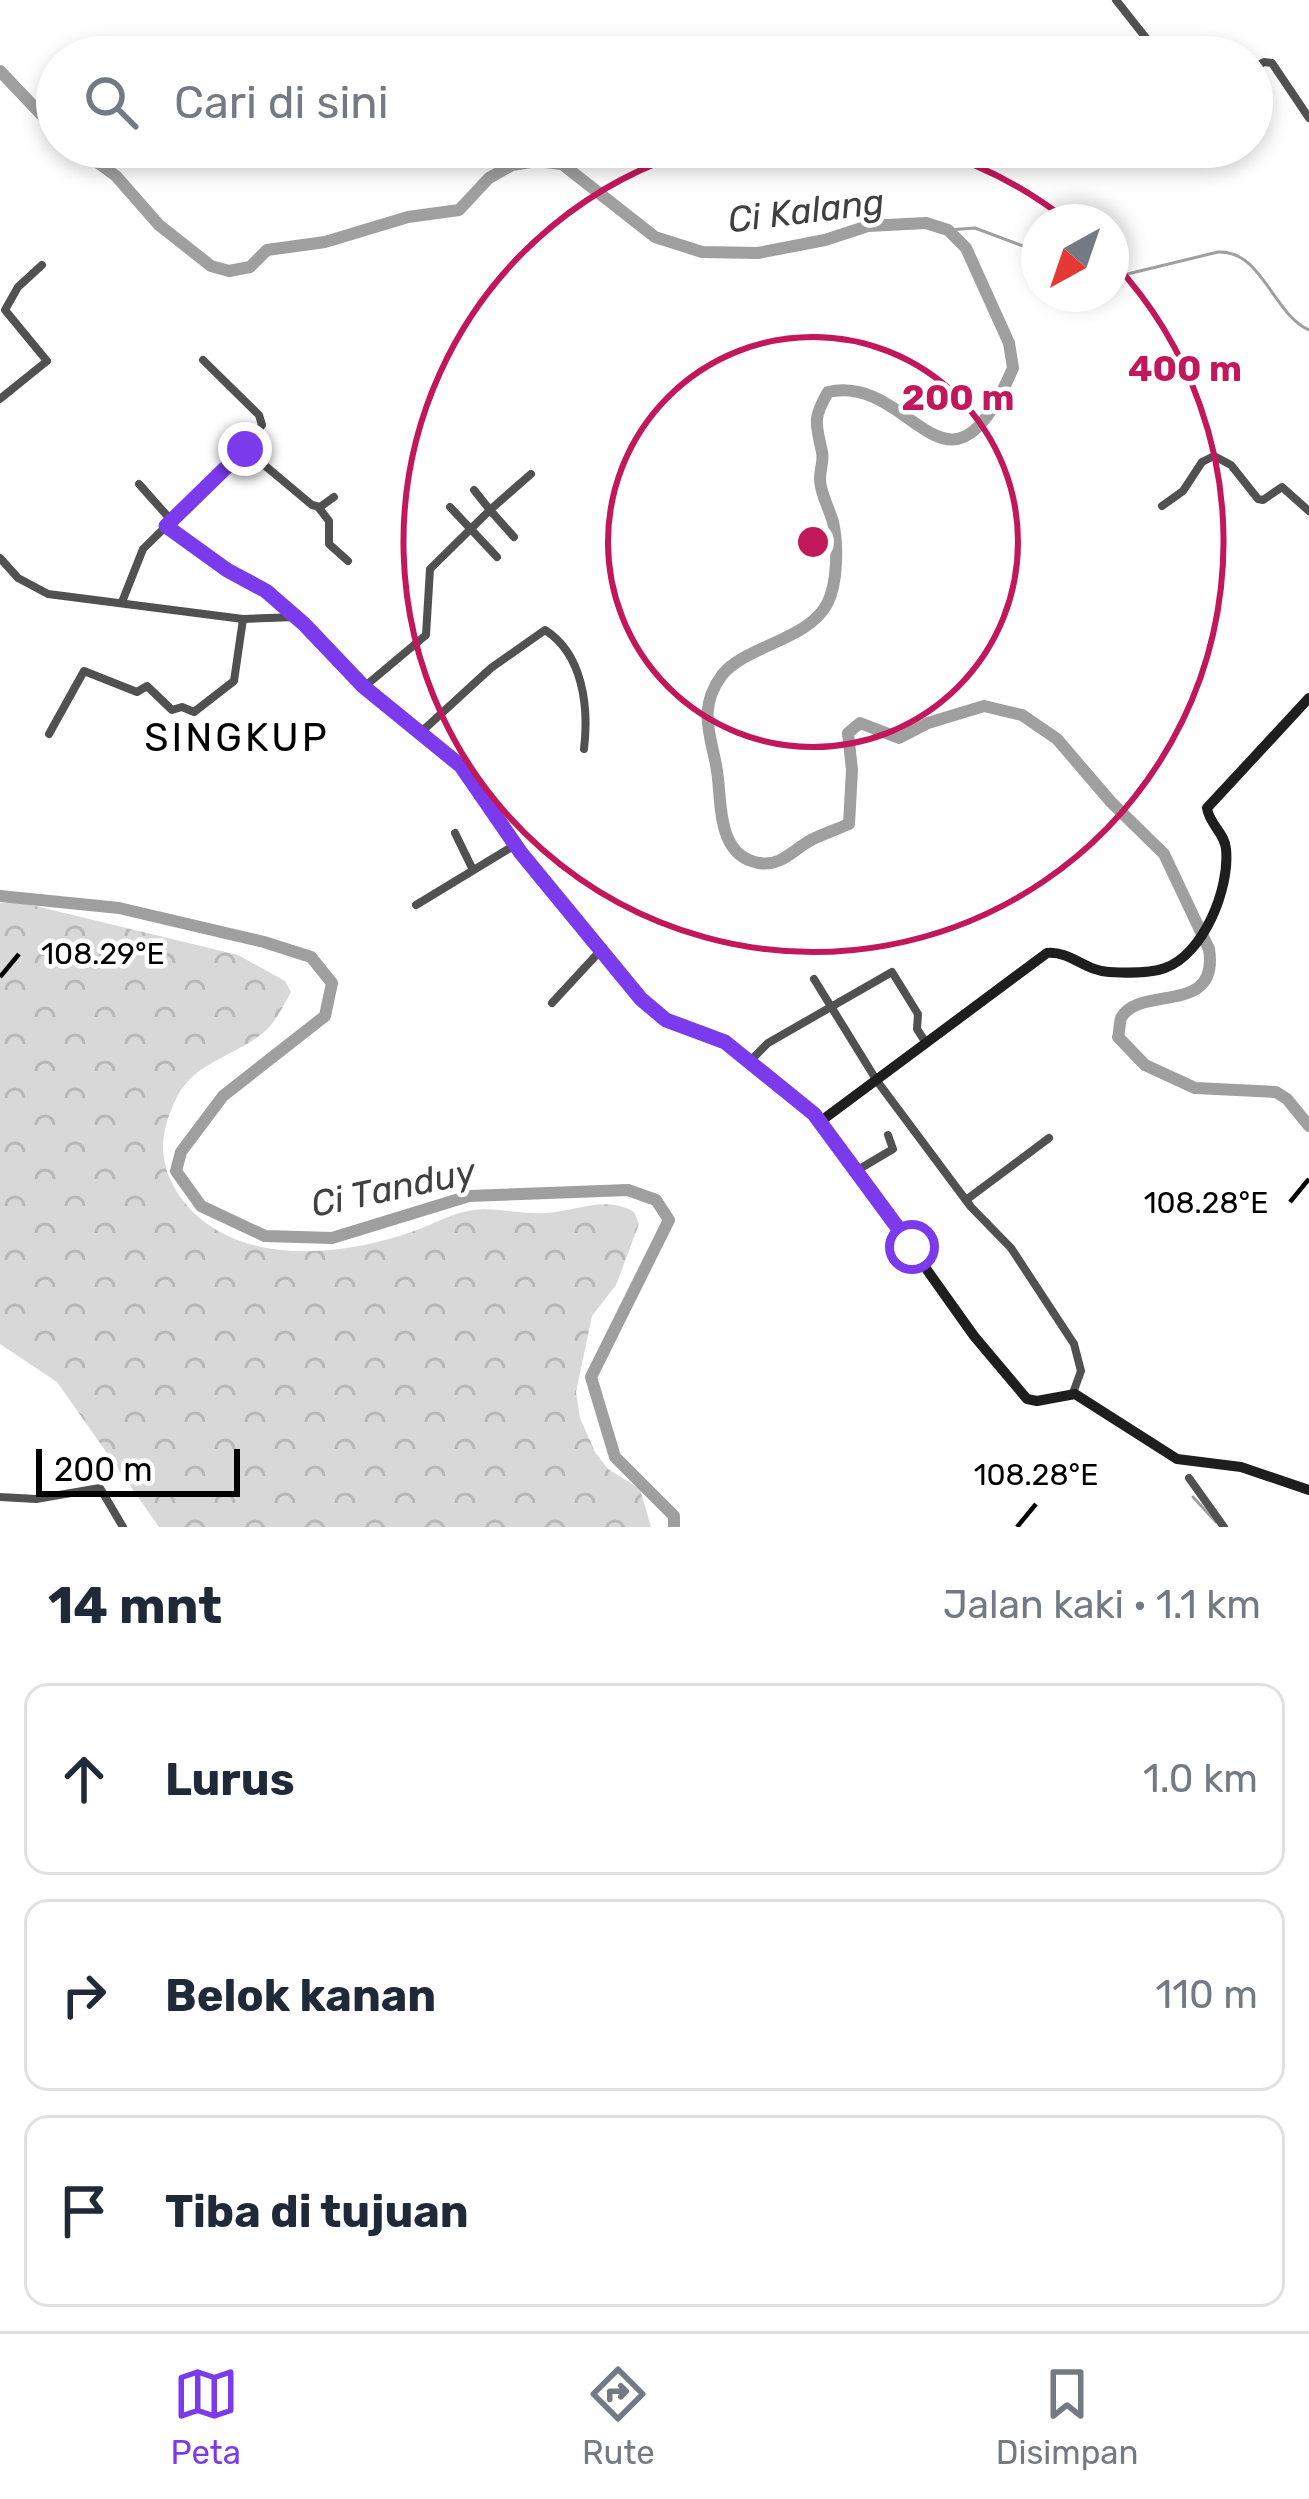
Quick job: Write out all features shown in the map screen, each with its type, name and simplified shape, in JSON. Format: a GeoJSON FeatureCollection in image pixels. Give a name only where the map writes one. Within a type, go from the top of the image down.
{"type":"FeatureCollection","features":[{"type":"Feature","properties":{"kind":"street"},"geometry":{"type":"LineString","coordinates":[[1116,0],[1145,36]]}},
{"type":"Feature","properties":{"kind":"street"},"geometry":{"type":"LineString","coordinates":[[1273,64],[1309,118]]}},
{"type":"Feature","properties":{"kind":"street"},"geometry":{"type":"LineString","coordinates":[[0,399],[46,364],[44,352],[5,310],[18,286],[42,265]]}},
{"type":"Feature","properties":{"kind":"street"},"geometry":{"type":"LineString","coordinates":[[122,602],[140,554],[261,429],[261,418],[203,360]]}},
{"type":"Feature","properties":{"kind":"street"},"geometry":{"type":"LineString","coordinates":[[245,449],[318,507],[329,521],[329,544],[348,561]]}},
{"type":"Feature","properties":{"kind":"street"},"geometry":{"type":"LineString","coordinates":[[1162,506],[1183,491],[1202,462],[1214,456],[1225,459],[1261,500],[1282,487],[1309,512]]}},
{"type":"Feature","properties":{"kind":"street"},"geometry":{"type":"LineString","coordinates":[[364,687],[426,635],[428,573],[531,474]]}},
{"type":"Feature","properties":{"kind":"street"},"geometry":{"type":"LineString","coordinates":[[139,484],[169,523],[227,570],[259,586],[296,616],[364,687],[467,772],[515,845],[641,999],[666,1020],[725,1042],[821,1120],[987,1354],[1022,1395],[1037,1402],[1073,1393],[1184,1462],[1241,1467],[1309,1490]]}},
{"type":"Feature","properties":{"kind":"street"},"geometry":{"type":"LineString","coordinates":[[474,490],[514,537]]}},
{"type":"Feature","properties":{"kind":"street"},"geometry":{"type":"LineString","coordinates":[[318,507],[334,497]]}},
{"type":"Feature","properties":{"kind":"street"},"geometry":{"type":"LineString","coordinates":[[451,507],[497,557]]}},
{"type":"Feature","properties":{"kind":"street"},"geometry":{"type":"LineString","coordinates":[[0,558],[18,578],[42,592],[242,619],[296,616]]}},
{"type":"Feature","properties":{"kind":"street"},"geometry":{"type":"LineString","coordinates":[[50,734],[84,671],[137,692],[147,686],[172,710],[182,707],[194,712],[234,681],[242,619]]}},
{"type":"Feature","properties":{"kind":"street"},"geometry":{"type":"LineString","coordinates":[[419,734],[491,668],[545,631],[575,665],[585,712],[584,749]]}},
{"type":"Feature","properties":{"kind":"street"},"geometry":{"type":"LineString","coordinates":[[821,1120],[1048,953],[1065,954],[1103,972],[1150,971],[1179,960],[1222,897],[1226,848],[1206,810],[1309,698]]}},
{"type":"Feature","properties":{"kind":"street"},"geometry":{"type":"LineString","coordinates":[[455,832],[473,870]]}},
{"type":"Feature","properties":{"kind":"street"},"geometry":{"type":"LineString","coordinates":[[416,904],[515,845]]}},
{"type":"Feature","properties":{"kind":"street"},"geometry":{"type":"LineString","coordinates":[[552,1003],[601,950]]}},
{"type":"Feature","properties":{"kind":"street"},"geometry":{"type":"LineString","coordinates":[[751,1060],[772,1041],[894,973],[919,1016],[917,1029],[927,1044]]}},
{"type":"Feature","properties":{"kind":"street"},"geometry":{"type":"LineString","coordinates":[[814,979],[877,1081],[966,1200],[1016,1254],[1074,1344],[1081,1371],[1073,1393]]}},
{"type":"Feature","properties":{"kind":"street"},"geometry":{"type":"LineString","coordinates":[[854,1172],[893,1149],[887,1136]]}},
{"type":"Feature","properties":{"kind":"street"},"geometry":{"type":"LineString","coordinates":[[966,1200],[1049,1138]]}},
{"type":"Feature","properties":{"kind":"street"},"geometry":{"type":"LineString","coordinates":[[1189,1478],[1224,1527]]}},
{"type":"Feature","properties":{"kind":"street"},"geometry":{"type":"LineString","coordinates":[[0,1497],[36,1499],[100,1488],[123,1527]]}},
{"type":"Feature","properties":{"kind":"green space"},"geometry":{"type":"Polygon","coordinates":[[[0,903],[23,903],[238,955],[285,981],[291,992],[269,1027],[191,1078],[166,1126],[164,1160],[172,1183],[200,1219],[226,1235],[256,1246],[320,1251],[385,1240],[473,1210],[546,1213],[602,1204],[634,1212],[639,1224],[616,1285],[592,1316],[576,1392],[580,1418],[595,1452],[608,1469],[640,1489],[651,1527],[159,1527],[57,1382],[0,1344],[0,903]]]}},
{"type":"Feature","properties":{"kind":"waterway","name":"Ci Kalang"},"geometry":{"type":"LineString","coordinates":[[0,71],[36,109]]}},
{"type":"Feature","properties":{"kind":"waterway","name":"Ci Kalang"},"geometry":{"type":"LineString","coordinates":[[105,168],[159,225],[211,266],[229,271],[250,267],[267,250],[325,242],[408,217],[459,210],[489,178],[507,168]]}},
{"type":"Feature","properties":{"kind":"waterway","name":"Ci Kalang"},"geometry":{"type":"LineString","coordinates":[[567,168],[655,237],[702,252],[758,253],[868,226],[926,223],[948,230],[966,248],[1009,343],[1013,368],[989,413],[968,435],[948,439],[884,402],[858,392],[828,392],[817,422],[820,484],[836,541],[831,595],[806,626],[732,665],[710,700],[708,723],[721,812],[735,850],[745,858],[767,863],[849,824],[848,733],[860,723],[899,738],[928,723],[984,706],[1022,715],[1057,739],[1164,854],[1209,949],[1209,970],[1202,984],[1191,992],[1130,1008],[1121,1018],[1118,1037],[1145,1065],[1195,1088],[1276,1092],[1309,1126]]}},
{"type":"Feature","properties":{"kind":"waterway"},"geometry":{"type":"LineString","coordinates":[[948,230],[975,228],[1021,245]]}},
{"type":"Feature","properties":{"kind":"waterway"},"geometry":{"type":"LineString","coordinates":[[1129,274],[1218,252],[1233,254],[1246,261],[1285,310],[1309,330]]}},
{"type":"Feature","properties":{"kind":"waterway","name":"Ci Tanduy"},"geometry":{"type":"LineString","coordinates":[[0,896],[119,908],[264,942],[311,957],[332,983],[325,1016],[223,1096],[181,1152],[176,1171],[201,1206],[265,1236],[332,1238],[469,1196],[628,1190],[656,1200],[669,1220],[591,1377],[615,1457],[674,1516],[674,1527]]}},
{"type":"Feature","properties":{"kind":"waterway"},"geometry":{"type":"LineString","coordinates":[[1193,1497],[1216,1522]]}},
{"type":"Feature","properties":{"kind":"district","name":"SINGKUP"},"geometry":{"type":"Point","coordinates":[237,737]}},
{"type":"Feature","properties":{"kind":"route"},"geometry":{"type":"LineString","coordinates":[[245,449],[166,526],[227,570],[266,591],[364,687],[461,766],[521,853],[641,999],[666,1020],[725,1042],[821,1120],[912,1247]]}}]}
